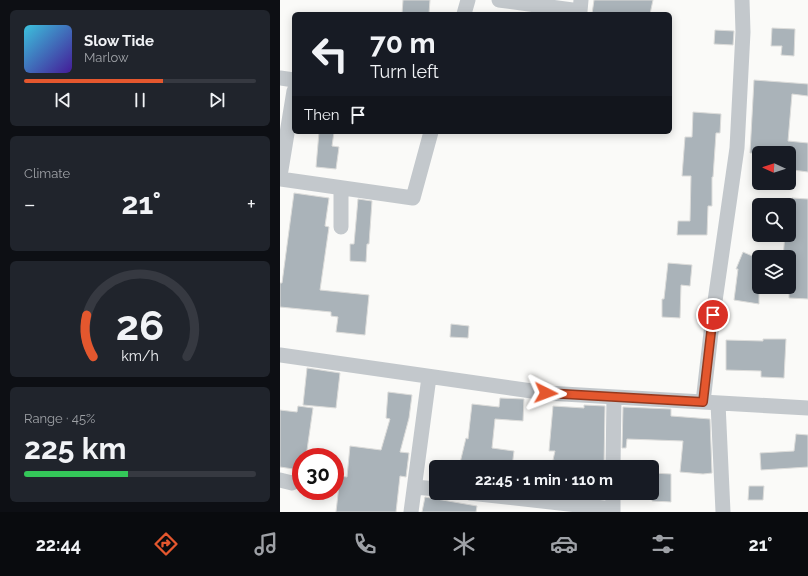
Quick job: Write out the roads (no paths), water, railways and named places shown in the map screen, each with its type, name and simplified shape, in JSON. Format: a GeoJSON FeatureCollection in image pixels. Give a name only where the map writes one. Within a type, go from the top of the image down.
{"type":"FeatureCollection","features":[{"type":"Feature","properties":{"kind":"street"},"geometry":{"type":"LineString","coordinates":[[465,12],[468,0]]}},
{"type":"Feature","properties":{"kind":"street"},"geometry":{"type":"LineString","coordinates":[[499,0],[580,11],[581,0]]}},
{"type":"Feature","properties":{"kind":"street"},"geometry":{"type":"LineString","coordinates":[[703,402],[713,315],[737,148],[743,32],[742,0]]}},
{"type":"Feature","properties":{"kind":"street"},"geometry":{"type":"LineString","coordinates":[[280,78],[292,80]]}},
{"type":"Feature","properties":{"kind":"street"},"geometry":{"type":"LineString","coordinates":[[280,176],[292,103]]}},
{"type":"Feature","properties":{"kind":"street"},"geometry":{"type":"LineString","coordinates":[[280,179],[413,198],[430,134]]}},
{"type":"Feature","properties":{"kind":"street"},"geometry":{"type":"LineString","coordinates":[[341,188],[341,227]]}},
{"type":"Feature","properties":{"kind":"street"},"geometry":{"type":"LineString","coordinates":[[280,355],[546,393],[808,408]]}},
{"type":"Feature","properties":{"kind":"street"},"geometry":{"type":"LineString","coordinates":[[411,512],[429,376]]}},
{"type":"Feature","properties":{"kind":"street"},"geometry":{"type":"LineString","coordinates":[[613,460],[614,397]]}},
{"type":"Feature","properties":{"kind":"street"},"geometry":{"type":"LineString","coordinates":[[718,403],[723,512]]}},
{"type":"Feature","properties":{"kind":"street"},"geometry":{"type":"LineString","coordinates":[[280,480],[292,483]]}},
{"type":"Feature","properties":{"kind":"street"},"geometry":{"type":"LineString","coordinates":[[414,487],[429,488]]}},
{"type":"Feature","properties":{"kind":"street"},"geometry":{"type":"LineString","coordinates":[[506,500],[542,507],[613,510]]}}]}
